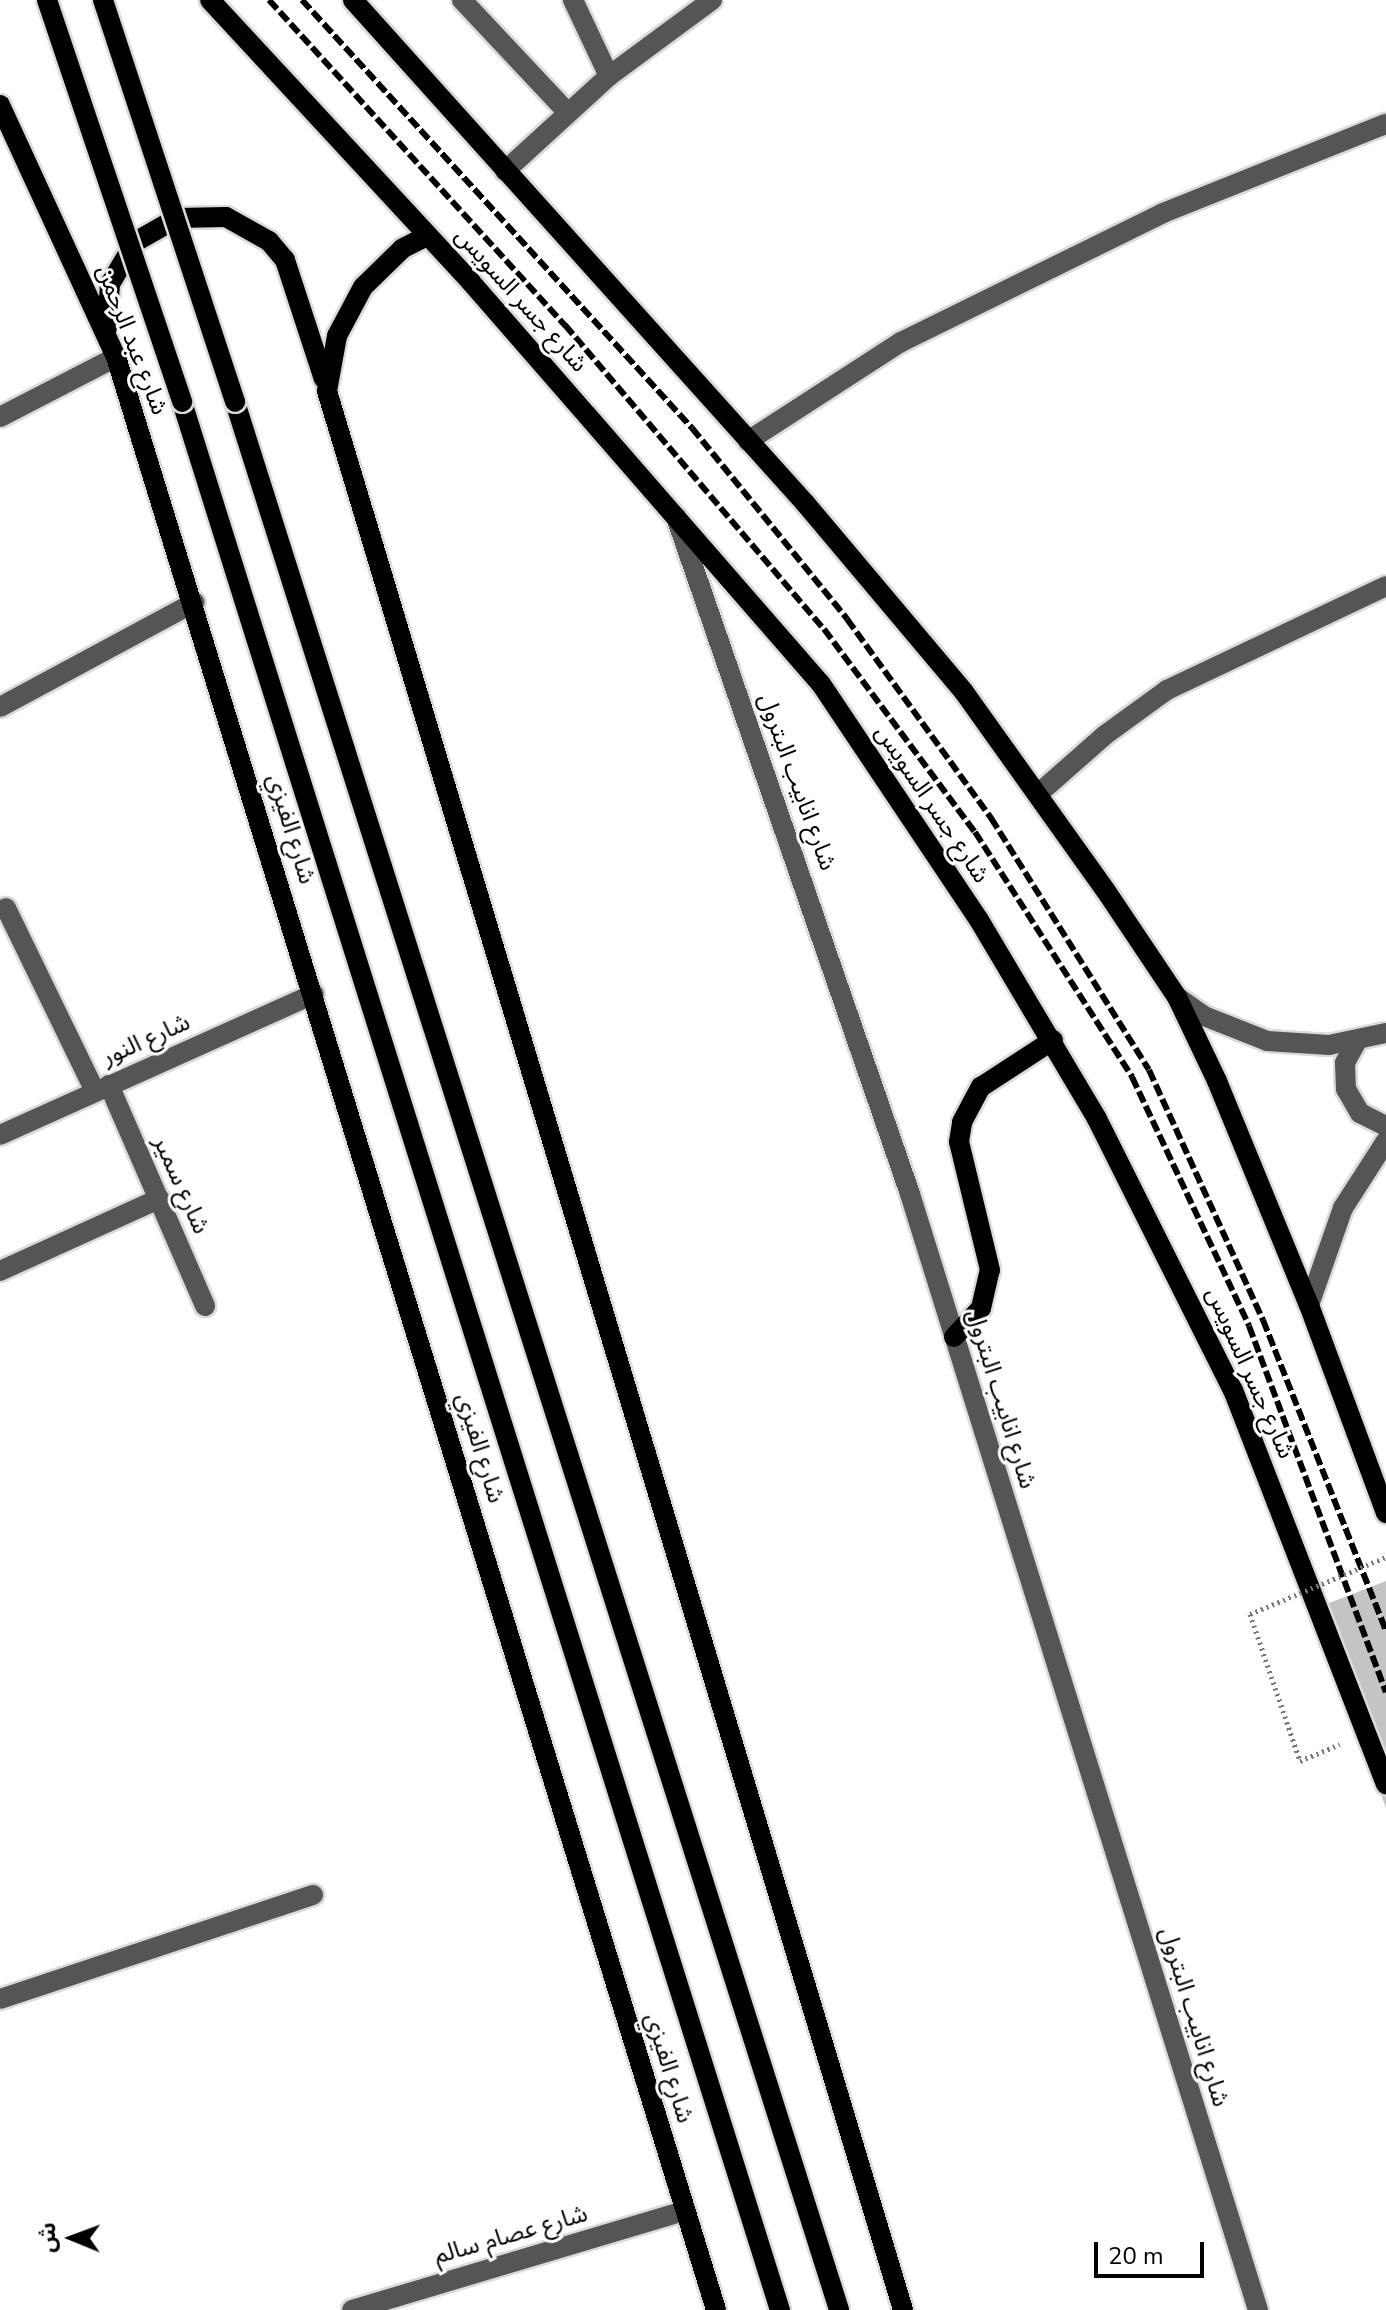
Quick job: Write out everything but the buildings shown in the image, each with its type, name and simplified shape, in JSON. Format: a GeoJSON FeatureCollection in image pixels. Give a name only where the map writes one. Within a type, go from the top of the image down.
{"type":"FeatureCollection","features":[{"type":"Feature","properties":{"kind":"main road"},"geometry":{"type":"LineString","coordinates":[[47,0],[182,402],[780,2310]]}},
{"type":"Feature","properties":{"kind":"main road"},"geometry":{"type":"LineString","coordinates":[[103,0],[235,402],[839,2310]]}},
{"type":"Feature","properties":{"kind":"main road","name":"شارع جسر السويس"},"geometry":{"type":"LineString","coordinates":[[210,0],[673,509],[821,684],[1053,1040],[1233,1390],[1386,1784]]}},
{"type":"Feature","properties":{"kind":"main road"},"geometry":{"type":"LineString","coordinates":[[353,0],[748,441],[964,692],[1177,997],[1259,1177],[1386,1513]]}},
{"type":"Feature","properties":{"kind":"main road","name":"شارع عبد الرحمن"},"geometry":{"type":"LineString","coordinates":[[2,117],[116,357],[195,602]]}},
{"type":"Feature","properties":{"kind":"main road"},"geometry":{"type":"LineString","coordinates":[[116,357],[105,309],[119,262],[155,227],[189,216],[226,217],[249,226],[285,260],[327,391],[903,2310]]}},
{"type":"Feature","properties":{"kind":"main road"},"geometry":{"type":"LineString","coordinates":[[327,391],[337,336],[363,287],[402,249],[427,236]]}},
{"type":"Feature","properties":{"kind":"main road","name":"شارع الفيزي"},"geometry":{"type":"LineString","coordinates":[[195,602],[716,2310]]}},
{"type":"Feature","properties":{"kind":"main road"},"geometry":{"type":"LineString","coordinates":[[954,1337],[981,1308],[990,1270],[959,1142],[962,1122],[981,1087],[1053,1040]]}},
{"type":"Feature","properties":{"kind":"street"},"geometry":{"type":"LineString","coordinates":[[462,0],[568,113]]}},
{"type":"Feature","properties":{"kind":"street"},"geometry":{"type":"LineString","coordinates":[[573,0],[609,76]]}},
{"type":"Feature","properties":{"kind":"street"},"geometry":{"type":"LineString","coordinates":[[505,171],[609,76],[712,0]]}},
{"type":"Feature","properties":{"kind":"street"},"geometry":{"type":"LineString","coordinates":[[748,441],[901,342],[1163,213],[1386,124]]}},
{"type":"Feature","properties":{"kind":"street"},"geometry":{"type":"LineString","coordinates":[[0,417],[116,357]]}},
{"type":"Feature","properties":{"kind":"street","name":"شارع انابيب البترول"},"geometry":{"type":"LineString","coordinates":[[673,509],[804,876],[954,1337],[1258,2310]]}},
{"type":"Feature","properties":{"kind":"street"},"geometry":{"type":"LineString","coordinates":[[1038,794],[1105,735],[1167,690],[1386,586]]}},
{"type":"Feature","properties":{"kind":"street"},"geometry":{"type":"LineString","coordinates":[[0,707],[195,602]]}},
{"type":"Feature","properties":{"kind":"street","name":"شارع سمير"},"geometry":{"type":"LineString","coordinates":[[6,908],[159,1199],[205,1306]]}},
{"type":"Feature","properties":{"kind":"street","name":"شارع النور"},"geometry":{"type":"LineString","coordinates":[[0,1135],[314,994]]}},
{"type":"Feature","properties":{"kind":"street"},"geometry":{"type":"LineString","coordinates":[[1177,997],[1204,1016],[1267,1041],[1329,1045],[1386,1033]]}},
{"type":"Feature","properties":{"kind":"street"},"geometry":{"type":"LineString","coordinates":[[1357,1041],[1345,1063],[1346,1089],[1360,1113],[1386,1126]]}},
{"type":"Feature","properties":{"kind":"street"},"geometry":{"type":"LineString","coordinates":[[1309,1305],[1343,1208],[1386,1141]]}},
{"type":"Feature","properties":{"kind":"street"},"geometry":{"type":"LineString","coordinates":[[0,1271],[159,1199]]}},
{"type":"Feature","properties":{"kind":"street"},"geometry":{"type":"LineString","coordinates":[[0,1999],[313,1895]]}},
{"type":"Feature","properties":{"kind":"street","name":"شارع عصام سالم"},"geometry":{"type":"LineString","coordinates":[[352,2310],[394,2304],[685,2211]]}},
{"type":"Feature","properties":{"kind":"path"},"geometry":{"type":"LineString","coordinates":[[1367,1733],[1300,1761],[1250,1614],[1386,1557]]}},
{"type":"Feature","properties":{"kind":"railway"},"geometry":{"type":"LineString","coordinates":[[269,0],[565,325],[824,629],[975,832],[1132,1077],[1249,1326],[1386,1692]]}},
{"type":"Feature","properties":{"kind":"railway"},"geometry":{"type":"LineString","coordinates":[[302,0],[692,428],[847,619],[991,818],[1149,1070],[1263,1320],[1386,1630]]}}]}
